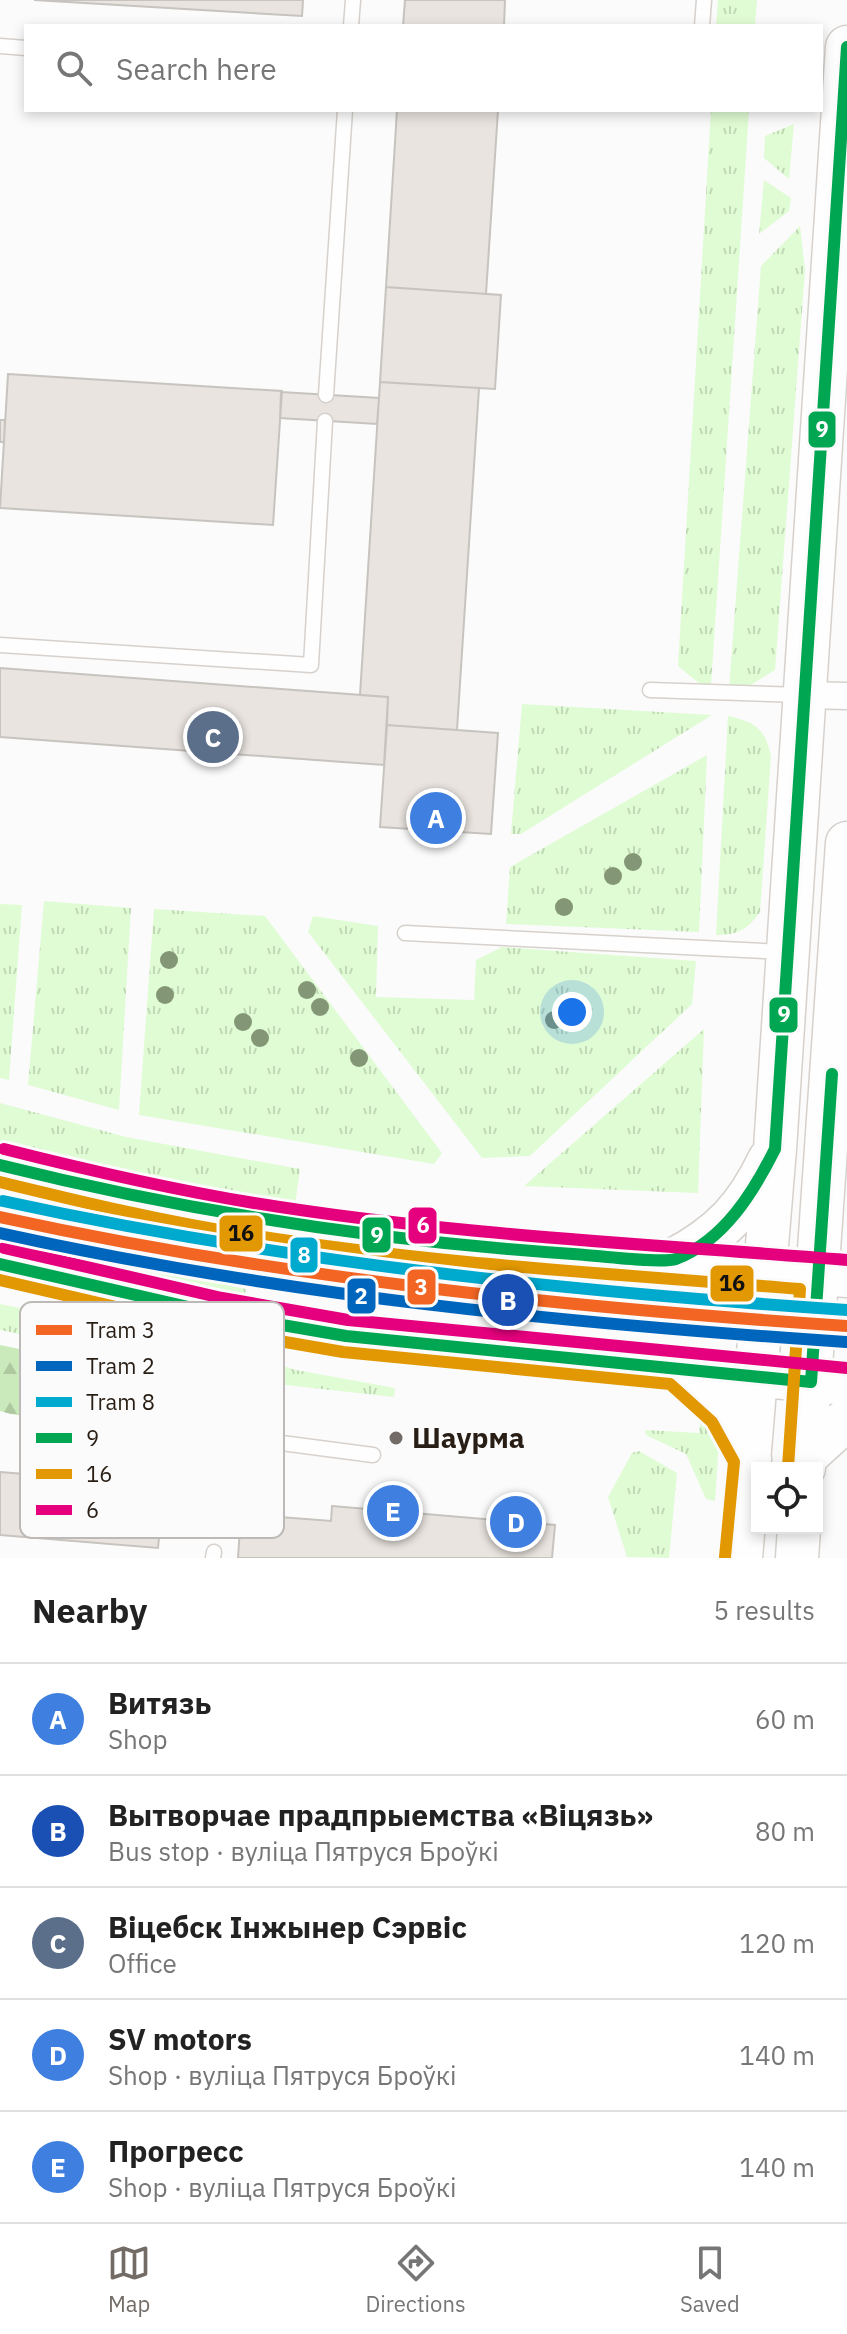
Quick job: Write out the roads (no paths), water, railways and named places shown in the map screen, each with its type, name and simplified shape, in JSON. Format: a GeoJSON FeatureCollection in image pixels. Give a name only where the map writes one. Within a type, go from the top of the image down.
{"type":"FeatureCollection","features":[{"type":"Feature","properties":{"kind":"main road"},"geometry":{"type":"LineString","coordinates":[[741,1558],[775,1149],[786,952],[844,145],[847,47]]}},
{"type":"Feature","properties":{"kind":"main road"},"geometry":{"type":"LineString","coordinates":[[804,1462],[829,1383],[832,1275],[827,1142],[847,843]]}},
{"type":"Feature","properties":{"kind":"main road"},"geometry":{"type":"LineString","coordinates":[[827,1142],[847,1216]]}},
{"type":"Feature","properties":{"kind":"main road"},"geometry":{"type":"LineString","coordinates":[[673,1260],[700,1246],[742,1207],[775,1149]]}},
{"type":"Feature","properties":{"kind":"main road"},"geometry":{"type":"LineString","coordinates":[[0,1165],[99,1190],[252,1219],[456,1245],[832,1275]]}},
{"type":"Feature","properties":{"kind":"main road"},"geometry":{"type":"LineString","coordinates":[[0,1264],[173,1302]]}},
{"type":"Feature","properties":{"kind":"main road"},"geometry":{"type":"LineString","coordinates":[[284,1325],[346,1336],[829,1383]]}},
{"type":"Feature","properties":{"kind":"main road"},"geometry":{"type":"LineString","coordinates":[[677,1369],[725,1412],[750,1459]]}},
{"type":"Feature","properties":{"kind":"main road"},"geometry":{"type":"LineString","coordinates":[[805,1462],[847,1419]]}},
{"type":"Feature","properties":{"kind":"main road"},"geometry":{"type":"LineString","coordinates":[[797,1558],[799,1534]]}},
{"type":"Feature","properties":{"kind":"street"},"geometry":{"type":"LineString","coordinates":[[804,695],[847,696]]}},
{"type":"Feature","properties":{"kind":"lane"},"geometry":{"type":"LineString","coordinates":[[351,24],[353,0]]}},
{"type":"Feature","properties":{"kind":"lane"},"geometry":{"type":"LineString","coordinates":[[702,24],[704,0]]}},
{"type":"Feature","properties":{"kind":"lane"},"geometry":{"type":"LineString","coordinates":[[0,46],[24,48]]}},
{"type":"Feature","properties":{"kind":"lane"},"geometry":{"type":"LineString","coordinates":[[326,395],[345,112]]}},
{"type":"Feature","properties":{"kind":"lane"},"geometry":{"type":"LineString","coordinates":[[0,645],[311,665],[325,421]]}},
{"type":"Feature","properties":{"kind":"lane"},"geometry":{"type":"LineString","coordinates":[[650,690],[804,695]]}},
{"type":"Feature","properties":{"kind":"lane"},"geometry":{"type":"LineString","coordinates":[[405,933],[786,952]]}},
{"type":"Feature","properties":{"kind":"lane"},"geometry":{"type":"LineString","coordinates":[[284,1443],[373,1455]]}},
{"type":"Feature","properties":{"kind":"tram line","name":"8"},"geometry":{"type":"LineString","coordinates":[[3,1201],[213,1241],[423,1271],[635,1294],[847,1310]]}},
{"type":"Feature","properties":{"kind":"tram line","name":"3"},"geometry":{"type":"LineString","coordinates":[[0,1217],[210,1257],[422,1287],[634,1310],[847,1326]]}},
{"type":"Feature","properties":{"kind":"tram line","name":"2"},"geometry":{"type":"LineString","coordinates":[[0,1233],[210,1274],[421,1304],[633,1326],[846,1342]]}},
{"type":"Feature","properties":{"kind":"place","name":"Віцебск Інжынер Сэрвіс"},"geometry":{"type":"Point","coordinates":[213,737]}},
{"type":"Feature","properties":{"kind":"place","name":"Витязь"},"geometry":{"type":"Point","coordinates":[436,818]}},
{"type":"Feature","properties":{"kind":"place","name":"Вытворчае прадпрыемства «Віцязь»"},"geometry":{"type":"Point","coordinates":[508,1300]}},
{"type":"Feature","properties":{"kind":"place","name":"Шаурма"},"geometry":{"type":"Point","coordinates":[396,1438]}},
{"type":"Feature","properties":{"kind":"place","name":"Прогресс"},"geometry":{"type":"Point","coordinates":[393,1511]}},
{"type":"Feature","properties":{"kind":"place","name":"SV motors"},"geometry":{"type":"Point","coordinates":[516,1522]}}]}
